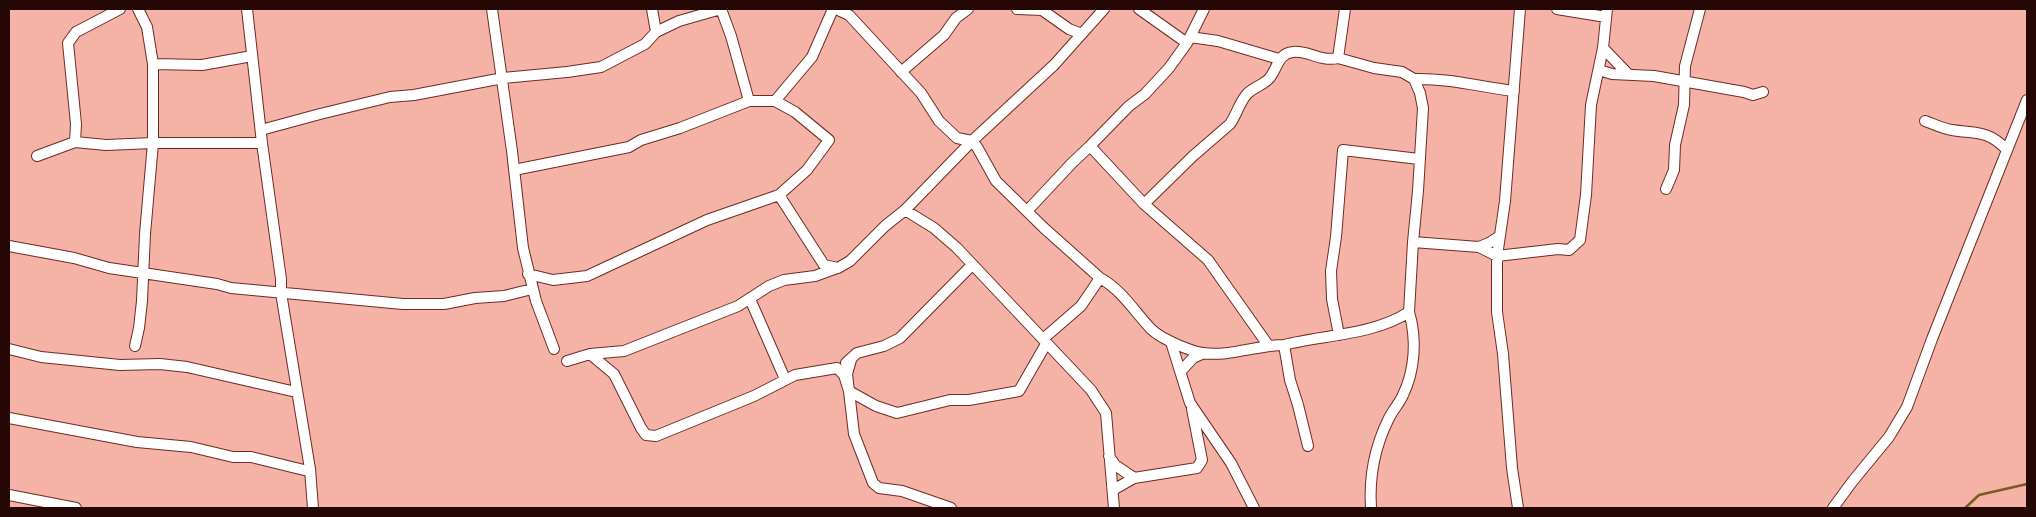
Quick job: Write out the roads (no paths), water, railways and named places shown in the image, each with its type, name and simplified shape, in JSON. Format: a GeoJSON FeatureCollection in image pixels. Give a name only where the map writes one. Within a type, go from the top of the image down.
{"type":"FeatureCollection","features":[{"type":"Feature","properties":{"kind":"street"},"geometry":{"type":"LineString","coordinates":[[75,142],[76,124],[68,43],[76,32],[120,9]]}},
{"type":"Feature","properties":{"kind":"street"},"geometry":{"type":"LineString","coordinates":[[135,346],[140,328],[153,143],[154,64],[147,28],[138,9]]}},
{"type":"Feature","properties":{"kind":"street"},"geometry":{"type":"LineString","coordinates":[[247,9],[262,143],[281,279],[281,293],[310,469],[313,508]]}},
{"type":"Feature","properties":{"kind":"street"},"geometry":{"type":"LineString","coordinates":[[492,9],[503,78],[523,248],[532,289],[554,349]]}},
{"type":"Feature","properties":{"kind":"street"},"geometry":{"type":"LineString","coordinates":[[652,9],[656,32]]}},
{"type":"Feature","properties":{"kind":"street"},"geometry":{"type":"LineString","coordinates":[[261,130],[390,97],[414,95],[503,78],[601,67],[645,44],[656,32],[679,21],[721,9],[731,36],[749,101]]}},
{"type":"Feature","properties":{"kind":"street"},"geometry":{"type":"LineString","coordinates":[[775,101],[812,57],[835,9],[849,16],[921,93],[939,121],[957,138],[972,141],[996,180],[1044,228],[1100,278],[1112,285],[1152,330],[1170,342],[1204,353],[1234,352],[1339,335],[1398,319],[1408,312]]}},
{"type":"Feature","properties":{"kind":"street"},"geometry":{"type":"LineString","coordinates":[[901,72],[944,35],[956,18],[968,9]]}},
{"type":"Feature","properties":{"kind":"street"},"geometry":{"type":"LineString","coordinates":[[1017,9],[1042,10],[1069,29],[1082,34]]}},
{"type":"Feature","properties":{"kind":"street"},"geometry":{"type":"LineString","coordinates":[[567,361],[590,354],[624,351],[750,299],[769,286],[784,280],[814,276],[838,268],[850,261],[885,226],[905,210],[972,141],[1054,65],[1104,9]]}},
{"type":"Feature","properties":{"kind":"street"},"geometry":{"type":"LineString","coordinates":[[1139,9],[1188,40],[1218,41],[1279,59]]}},
{"type":"Feature","properties":{"kind":"street"},"geometry":{"type":"LineString","coordinates":[[1028,210],[1072,163],[1129,106],[1145,94],[1169,68],[1188,40],[1204,9]]}},
{"type":"Feature","properties":{"kind":"street"},"geometry":{"type":"LineString","coordinates":[[1338,58],[1345,9]]}},
{"type":"Feature","properties":{"kind":"street"},"geometry":{"type":"LineString","coordinates":[[1518,508],[1510,449],[1503,354],[1497,312],[1497,256],[1505,201],[1520,9]]}},
{"type":"Feature","properties":{"kind":"street"},"geometry":{"type":"LineString","coordinates":[[1479,247],[1497,256],[1558,249],[1569,250],[1580,240],[1586,195],[1591,105],[1603,48],[1606,13],[1557,9]]}},
{"type":"Feature","properties":{"kind":"street"},"geometry":{"type":"LineString","coordinates":[[1666,189],[1674,170],[1675,144],[1684,105],[1685,66],[1700,9]]}},
{"type":"Feature","properties":{"kind":"street"},"geometry":{"type":"LineString","coordinates":[[1603,48],[1628,74]]}},
{"type":"Feature","properties":{"kind":"street"},"geometry":{"type":"LineString","coordinates":[[1144,204],[1193,156],[1230,124],[1238,106],[1248,93],[1270,78],[1279,59],[1290,52],[1298,51],[1329,60],[1338,58],[1374,68],[1402,72],[1414,79],[1428,78],[1478,84],[1514,91]]}},
{"type":"Feature","properties":{"kind":"street"},"geometry":{"type":"LineString","coordinates":[[154,64],[202,65],[252,56]]}},
{"type":"Feature","properties":{"kind":"street"},"geometry":{"type":"LineString","coordinates":[[1599,70],[1612,74],[1654,76],[1685,81],[1753,95],[1763,92]]}},
{"type":"Feature","properties":{"kind":"street"},"geometry":{"type":"LineString","coordinates":[[1371,508],[1371,476],[1378,447],[1389,418],[1404,395],[1414,360],[1413,332],[1408,312],[1423,108],[1420,93],[1414,79]]}},
{"type":"Feature","properties":{"kind":"street"},"geometry":{"type":"LineString","coordinates":[[1833,508],[1889,437],[1906,407],[2027,100]]}},
{"type":"Feature","properties":{"kind":"street"},"geometry":{"type":"LineString","coordinates":[[514,170],[629,147],[641,140],[680,128],[749,101],[775,101],[795,112],[828,140],[807,170],[779,195],[707,220],[587,276],[553,280],[528,274]]}},
{"type":"Feature","properties":{"kind":"street"},"geometry":{"type":"LineString","coordinates":[[1925,121],[1950,130],[1986,133],[2007,150]]}},
{"type":"Feature","properties":{"kind":"street"},"geometry":{"type":"LineString","coordinates":[[37,156],[75,142],[106,145],[262,143]]}},
{"type":"Feature","properties":{"kind":"street"},"geometry":{"type":"LineString","coordinates":[[1090,146],[1144,204],[1208,260],[1268,345]]}},
{"type":"Feature","properties":{"kind":"street"},"geometry":{"type":"LineString","coordinates":[[1339,335],[1332,299],[1330,271],[1336,237],[1343,150],[1419,159]]}},
{"type":"Feature","properties":{"kind":"street"},"geometry":{"type":"LineString","coordinates":[[779,195],[824,265],[838,268]]}},
{"type":"Feature","properties":{"kind":"street"},"geometry":{"type":"LineString","coordinates":[[905,210],[934,228],[957,248],[1091,390],[1106,413],[1114,508]]}},
{"type":"Feature","properties":{"kind":"street"},"geometry":{"type":"LineString","coordinates":[[1413,242],[1479,247],[1489,244],[1500,236]]}},
{"type":"Feature","properties":{"kind":"street"},"geometry":{"type":"LineString","coordinates":[[9,246],[74,258],[109,268],[143,272],[231,288],[263,289],[281,293],[403,304],[444,304],[475,298],[504,296],[532,289]]}},
{"type":"Feature","properties":{"kind":"street"},"geometry":{"type":"LineString","coordinates":[[590,354],[614,374],[646,435],[656,436],[754,396],[785,379],[795,375],[837,368],[851,360],[857,353],[884,346],[900,338],[972,264]]}},
{"type":"Feature","properties":{"kind":"street"},"geometry":{"type":"LineString","coordinates":[[837,368],[844,375],[849,391],[876,406],[897,413],[950,400],[969,400],[1019,391],[1044,341],[1081,306],[1100,278]]}},
{"type":"Feature","properties":{"kind":"street"},"geometry":{"type":"LineString","coordinates":[[750,299],[785,379]]}},
{"type":"Feature","properties":{"kind":"street"},"geometry":{"type":"LineString","coordinates":[[1112,490],[1134,478],[1197,468],[1202,460],[1190,403],[1170,342]]}},
{"type":"Feature","properties":{"kind":"street"},"geometry":{"type":"LineString","coordinates":[[1284,345],[1290,380],[1308,446]]}},
{"type":"Feature","properties":{"kind":"street"},"geometry":{"type":"LineString","coordinates":[[9,349],[41,357],[120,365],[160,364],[187,367],[296,392]]}},
{"type":"Feature","properties":{"kind":"street"},"geometry":{"type":"LineString","coordinates":[[1181,371],[1192,358],[1204,353]]}},
{"type":"Feature","properties":{"kind":"street"},"geometry":{"type":"LineString","coordinates":[[851,360],[847,374],[854,434],[873,483],[879,488],[902,491],[951,508]]}},
{"type":"Feature","properties":{"kind":"street"},"geometry":{"type":"LineString","coordinates":[[1190,403],[1231,463],[1254,508]]}},
{"type":"Feature","properties":{"kind":"street"},"geometry":{"type":"LineString","coordinates":[[9,418],[137,442],[191,446],[233,457],[251,457],[304,470],[310,469]]}},
{"type":"Feature","properties":{"kind":"street"},"geometry":{"type":"LineString","coordinates":[[1109,456],[1115,466],[1134,478]]}},
{"type":"Feature","properties":{"kind":"street"},"geometry":{"type":"LineString","coordinates":[[9,495],[76,508]]}},
{"type":"Feature","properties":{"kind":"waterway"},"geometry":{"type":"LineString","coordinates":[[1965,508],[1979,495],[2027,484]]}}]}
